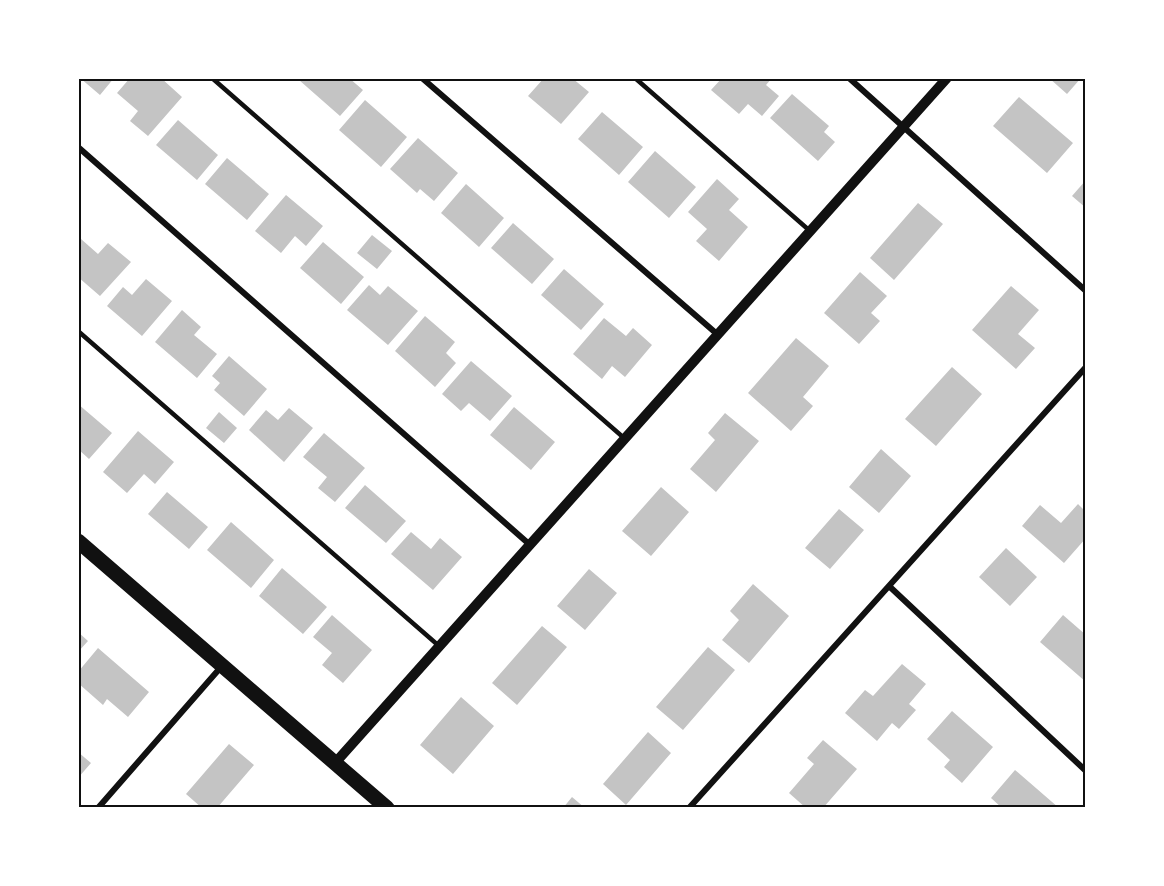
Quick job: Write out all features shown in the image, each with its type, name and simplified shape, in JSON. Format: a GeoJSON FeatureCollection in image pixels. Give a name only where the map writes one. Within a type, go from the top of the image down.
{"type":"FeatureCollection","features":[{"type":"Feature","properties":{"kind":"main road"},"geometry":{"type":"LineString","coordinates":[[78,541],[221,667],[387,808]]}},
{"type":"Feature","properties":{"kind":"street"},"geometry":{"type":"LineString","coordinates":[[422,78],[717,334]]}},
{"type":"Feature","properties":{"kind":"street"},"geometry":{"type":"LineString","coordinates":[[849,78],[1086,291]]}},
{"type":"Feature","properties":{"kind":"street"},"geometry":{"type":"LineString","coordinates":[[335,763],[529,543],[947,78]]}},
{"type":"Feature","properties":{"kind":"street"},"geometry":{"type":"LineString","coordinates":[[78,147],[529,543]]}},
{"type":"Feature","properties":{"kind":"street"},"geometry":{"type":"LineString","coordinates":[[689,808],[1086,367]]}},
{"type":"Feature","properties":{"kind":"street"},"geometry":{"type":"LineString","coordinates":[[889,586],[1086,771]]}},
{"type":"Feature","properties":{"kind":"street"},"geometry":{"type":"LineString","coordinates":[[98,808],[221,667]]}},
{"type":"Feature","properties":{"kind":"lane"},"geometry":{"type":"LineString","coordinates":[[212,78],[624,438]]}},
{"type":"Feature","properties":{"kind":"lane"},"geometry":{"type":"LineString","coordinates":[[635,78],[810,231]]}},
{"type":"Feature","properties":{"kind":"lane"},"geometry":{"type":"LineString","coordinates":[[78,331],[440,646]]}},
{"type":"Feature","properties":{"kind":"building"},"geometry":{"type":"Polygon","coordinates":[[[80,78],[114,78],[100,95],[80,78]]]}},
{"type":"Feature","properties":{"kind":"building"},"geometry":{"type":"Polygon","coordinates":[[[130,78],[161,78],[182,97],[148,136],[130,121],[138,111],[117,93],[130,78]]]}},
{"type":"Feature","properties":{"kind":"building"},"geometry":{"type":"Polygon","coordinates":[[[301,78],[349,78],[363,90],[340,116],[299,80],[301,78]]]}},
{"type":"Feature","properties":{"kind":"building"},"geometry":{"type":"Polygon","coordinates":[[[544,78],[572,78],[589,92],[561,124],[528,96],[544,78]]]}},
{"type":"Feature","properties":{"kind":"building"},"geometry":{"type":"Polygon","coordinates":[[[722,78],[772,78],[766,85],[779,96],[762,116],[748,104],[739,114],[711,90],[722,78]]]}},
{"type":"Feature","properties":{"kind":"building"},"geometry":{"type":"Polygon","coordinates":[[[1049,78],[1081,78],[1067,94],[1049,78]]]}},
{"type":"Feature","properties":{"kind":"building"},"geometry":{"type":"Polygon","coordinates":[[[792,94],[829,126],[824,132],[835,142],[818,161],[770,118],[792,94]]]}},
{"type":"Feature","properties":{"kind":"building"},"geometry":{"type":"Polygon","coordinates":[[[1019,97],[1073,143],[1047,173],[993,126],[1019,97]]]}},
{"type":"Feature","properties":{"kind":"building"},"geometry":{"type":"Polygon","coordinates":[[[365,100],[407,137],[381,167],[339,130],[365,100]]]}},
{"type":"Feature","properties":{"kind":"building"},"geometry":{"type":"Polygon","coordinates":[[[602,112],[643,147],[619,175],[578,139],[602,112]]]}},
{"type":"Feature","properties":{"kind":"building"},"geometry":{"type":"Polygon","coordinates":[[[178,120],[218,155],[197,180],[156,145],[178,120]]]}},
{"type":"Feature","properties":{"kind":"building"},"geometry":{"type":"Polygon","coordinates":[[[418,138],[458,173],[434,201],[420,189],[417,193],[390,169],[418,138]]]}},
{"type":"Feature","properties":{"kind":"building"},"geometry":{"type":"Polygon","coordinates":[[[655,151],[696,187],[669,218],[628,182],[655,151]]]}},
{"type":"Feature","properties":{"kind":"building"},"geometry":{"type":"Polygon","coordinates":[[[227,158],[269,194],[247,220],[205,184],[227,158]]]}},
{"type":"Feature","properties":{"kind":"building"},"geometry":{"type":"Polygon","coordinates":[[[717,179],[739,199],[729,210],[748,227],[719,261],[696,241],[707,229],[688,212],[717,179]]]}},
{"type":"Feature","properties":{"kind":"building"},"geometry":{"type":"Polygon","coordinates":[[[1086,180],[1086,208],[1072,196],[1086,180]]]}},
{"type":"Feature","properties":{"kind":"building"},"geometry":{"type":"Polygon","coordinates":[[[466,184],[504,218],[479,247],[441,213],[466,184]]]}},
{"type":"Feature","properties":{"kind":"building"},"geometry":{"type":"Polygon","coordinates":[[[286,195],[323,226],[306,246],[295,236],[281,253],[255,231],[286,195]]]}},
{"type":"Feature","properties":{"kind":"building"},"geometry":{"type":"Polygon","coordinates":[[[918,203],[943,224],[894,280],[870,258],[918,203]]]}},
{"type":"Feature","properties":{"kind":"building"},"geometry":{"type":"Polygon","coordinates":[[[513,223],[554,259],[532,284],[491,248],[513,223]]]}},
{"type":"Feature","properties":{"kind":"building"},"geometry":{"type":"Polygon","coordinates":[[[372,235],[392,251],[377,269],[357,253],[372,235]]]}},
{"type":"Feature","properties":{"kind":"building"},"geometry":{"type":"Polygon","coordinates":[[[81,239],[98,254],[108,243],[131,262],[100,296],[78,277],[78,242],[81,239]]]}},
{"type":"Feature","properties":{"kind":"building"},"geometry":{"type":"Polygon","coordinates":[[[323,242],[364,277],[341,304],[300,268],[323,242]]]}},
{"type":"Feature","properties":{"kind":"building"},"geometry":{"type":"Polygon","coordinates":[[[564,269],[604,304],[581,330],[541,295],[564,269]]]}},
{"type":"Feature","properties":{"kind":"building"},"geometry":{"type":"Polygon","coordinates":[[[860,272],[887,296],[871,313],[880,321],[859,344],[824,313],[860,272]]]}},
{"type":"Feature","properties":{"kind":"building"},"geometry":{"type":"Polygon","coordinates":[[[146,279],[172,301],[142,336],[107,306],[123,287],[132,295],[146,279]]]}},
{"type":"Feature","properties":{"kind":"building"},"geometry":{"type":"Polygon","coordinates":[[[369,285],[380,295],[388,286],[418,311],[388,345],[347,310],[369,285]]]}},
{"type":"Feature","properties":{"kind":"building"},"geometry":{"type":"Polygon","coordinates":[[[1011,286],[1039,310],[1018,334],[1035,348],[1016,369],[972,330],[1011,286]]]}},
{"type":"Feature","properties":{"kind":"building"},"geometry":{"type":"Polygon","coordinates":[[[182,310],[201,327],[194,335],[217,354],[197,378],[155,342],[182,310]]]}},
{"type":"Feature","properties":{"kind":"building"},"geometry":{"type":"Polygon","coordinates":[[[425,316],[455,342],[446,353],[456,363],[435,387],[395,351],[425,316]]]}},
{"type":"Feature","properties":{"kind":"building"},"geometry":{"type":"Polygon","coordinates":[[[604,318],[626,336],[633,328],[652,345],[625,377],[612,366],[602,379],[573,354],[604,318]]]}},
{"type":"Feature","properties":{"kind":"building"},"geometry":{"type":"Polygon","coordinates":[[[796,338],[829,366],[803,397],[813,406],[791,431],[748,393],[796,338]]]}},
{"type":"Feature","properties":{"kind":"building"},"geometry":{"type":"Polygon","coordinates":[[[229,356],[267,389],[244,416],[214,390],[220,383],[212,376],[229,356]]]}},
{"type":"Feature","properties":{"kind":"building"},"geometry":{"type":"Polygon","coordinates":[[[471,361],[512,396],[490,421],[469,403],[461,411],[442,394],[471,361]]]}},
{"type":"Feature","properties":{"kind":"building"},"geometry":{"type":"Polygon","coordinates":[[[952,367],[982,394],[936,446],[905,419],[952,367]]]}},
{"type":"Feature","properties":{"kind":"building"},"geometry":{"type":"Polygon","coordinates":[[[78,404],[112,433],[89,459],[78,449],[78,404]]]}},
{"type":"Feature","properties":{"kind":"building"},"geometry":{"type":"Polygon","coordinates":[[[514,407],[555,442],[531,470],[490,435],[514,407]]]}},
{"type":"Feature","properties":{"kind":"building"},"geometry":{"type":"Polygon","coordinates":[[[289,408],[313,428],[284,462],[249,430],[266,410],[278,420],[289,408]]]}},
{"type":"Feature","properties":{"kind":"building"},"geometry":{"type":"Polygon","coordinates":[[[219,412],[237,428],[224,443],[206,428],[219,412]]]}},
{"type":"Feature","properties":{"kind":"building"},"geometry":{"type":"Polygon","coordinates":[[[725,413],[759,441],[716,492],[690,469],[715,440],[708,433],[725,413]]]}},
{"type":"Feature","properties":{"kind":"building"},"geometry":{"type":"Polygon","coordinates":[[[138,431],[174,462],[155,484],[144,474],[127,493],[103,472],[138,431]]]}},
{"type":"Feature","properties":{"kind":"building"},"geometry":{"type":"Polygon","coordinates":[[[324,433],[365,468],[335,502],[318,488],[327,477],[303,457],[324,433]]]}},
{"type":"Feature","properties":{"kind":"building"},"geometry":{"type":"Polygon","coordinates":[[[881,449],[911,476],[879,513],[849,487],[881,449]]]}},
{"type":"Feature","properties":{"kind":"building"},"geometry":{"type":"Polygon","coordinates":[[[365,485],[406,521],[386,543],[345,508],[365,485]]]}},
{"type":"Feature","properties":{"kind":"building"},"geometry":{"type":"Polygon","coordinates":[[[661,487],[689,512],[651,556],[622,531],[661,487]]]}},
{"type":"Feature","properties":{"kind":"building"},"geometry":{"type":"Polygon","coordinates":[[[167,492],[208,527],[189,549],[148,514],[167,492]]]}},
{"type":"Feature","properties":{"kind":"building"},"geometry":{"type":"Polygon","coordinates":[[[1078,504],[1086,512],[1086,538],[1064,563],[1022,526],[1040,505],[1061,523],[1078,504]]]}},
{"type":"Feature","properties":{"kind":"building"},"geometry":{"type":"Polygon","coordinates":[[[839,509],[864,530],[830,569],[805,548],[839,509]]]}},
{"type":"Feature","properties":{"kind":"building"},"geometry":{"type":"Polygon","coordinates":[[[231,522],[274,560],[251,588],[207,550],[231,522]]]}},
{"type":"Feature","properties":{"kind":"building"},"geometry":{"type":"Polygon","coordinates":[[[411,532],[431,549],[440,538],[462,557],[433,590],[391,554],[411,532]]]}},
{"type":"Feature","properties":{"kind":"building"},"geometry":{"type":"Polygon","coordinates":[[[1006,548],[1037,577],[1010,606],[979,577],[1006,548]]]}},
{"type":"Feature","properties":{"kind":"building"},"geometry":{"type":"Polygon","coordinates":[[[282,568],[327,607],[303,634],[259,596],[282,568]]]}},
{"type":"Feature","properties":{"kind":"building"},"geometry":{"type":"Polygon","coordinates":[[[589,569],[617,593],[585,630],[557,606],[589,569]]]}},
{"type":"Feature","properties":{"kind":"building"},"geometry":{"type":"Polygon","coordinates":[[[753,584],[789,616],[749,663],[722,640],[739,620],[730,611],[753,584]]]}},
{"type":"Feature","properties":{"kind":"building"},"geometry":{"type":"Polygon","coordinates":[[[332,615],[372,650],[343,683],[322,665],[332,653],[313,637],[332,615]]]}},
{"type":"Feature","properties":{"kind":"building"},"geometry":{"type":"Polygon","coordinates":[[[1063,615],[1086,635],[1086,682],[1040,642],[1063,615]]]}},
{"type":"Feature","properties":{"kind":"building"},"geometry":{"type":"Polygon","coordinates":[[[542,626],[567,647],[517,705],[492,683],[542,626]]]}},
{"type":"Feature","properties":{"kind":"building"},"geometry":{"type":"Polygon","coordinates":[[[78,632],[88,641],[78,652],[78,632]]]}},
{"type":"Feature","properties":{"kind":"building"},"geometry":{"type":"Polygon","coordinates":[[[708,647],[735,670],[683,730],[656,707],[708,647]]]}},
{"type":"Feature","properties":{"kind":"building"},"geometry":{"type":"Polygon","coordinates":[[[98,648],[149,692],[128,717],[107,699],[103,705],[78,683],[78,672],[98,648]]]}},
{"type":"Feature","properties":{"kind":"building"},"geometry":{"type":"Polygon","coordinates":[[[902,664],[926,684],[909,704],[916,710],[899,729],[892,723],[877,741],[845,713],[865,690],[873,696],[902,664]]]}},
{"type":"Feature","properties":{"kind":"building"},"geometry":{"type":"Polygon","coordinates":[[[461,697],[494,726],[453,774],[420,745],[461,697]]]}},
{"type":"Feature","properties":{"kind":"building"},"geometry":{"type":"Polygon","coordinates":[[[952,711],[993,747],[962,783],[944,767],[950,760],[927,739],[952,711]]]}},
{"type":"Feature","properties":{"kind":"building"},"geometry":{"type":"Polygon","coordinates":[[[648,732],[671,753],[626,805],[603,784],[648,732]]]}},
{"type":"Feature","properties":{"kind":"building"},"geometry":{"type":"Polygon","coordinates":[[[823,740],[857,769],[823,808],[806,808],[789,793],[814,764],[807,758],[823,740]]]}},
{"type":"Feature","properties":{"kind":"building"},"geometry":{"type":"Polygon","coordinates":[[[229,744],[254,765],[217,808],[202,808],[186,794],[229,744]]]}},
{"type":"Feature","properties":{"kind":"building"},"geometry":{"type":"Polygon","coordinates":[[[78,752],[91,763],[78,778],[78,752]]]}},
{"type":"Feature","properties":{"kind":"building"},"geometry":{"type":"Polygon","coordinates":[[[1015,770],[1059,808],[1002,808],[991,798],[1015,770]]]}},
{"type":"Feature","properties":{"kind":"building"},"geometry":{"type":"Polygon","coordinates":[[[572,797],[585,808],[563,808],[572,797]]]}}]}
